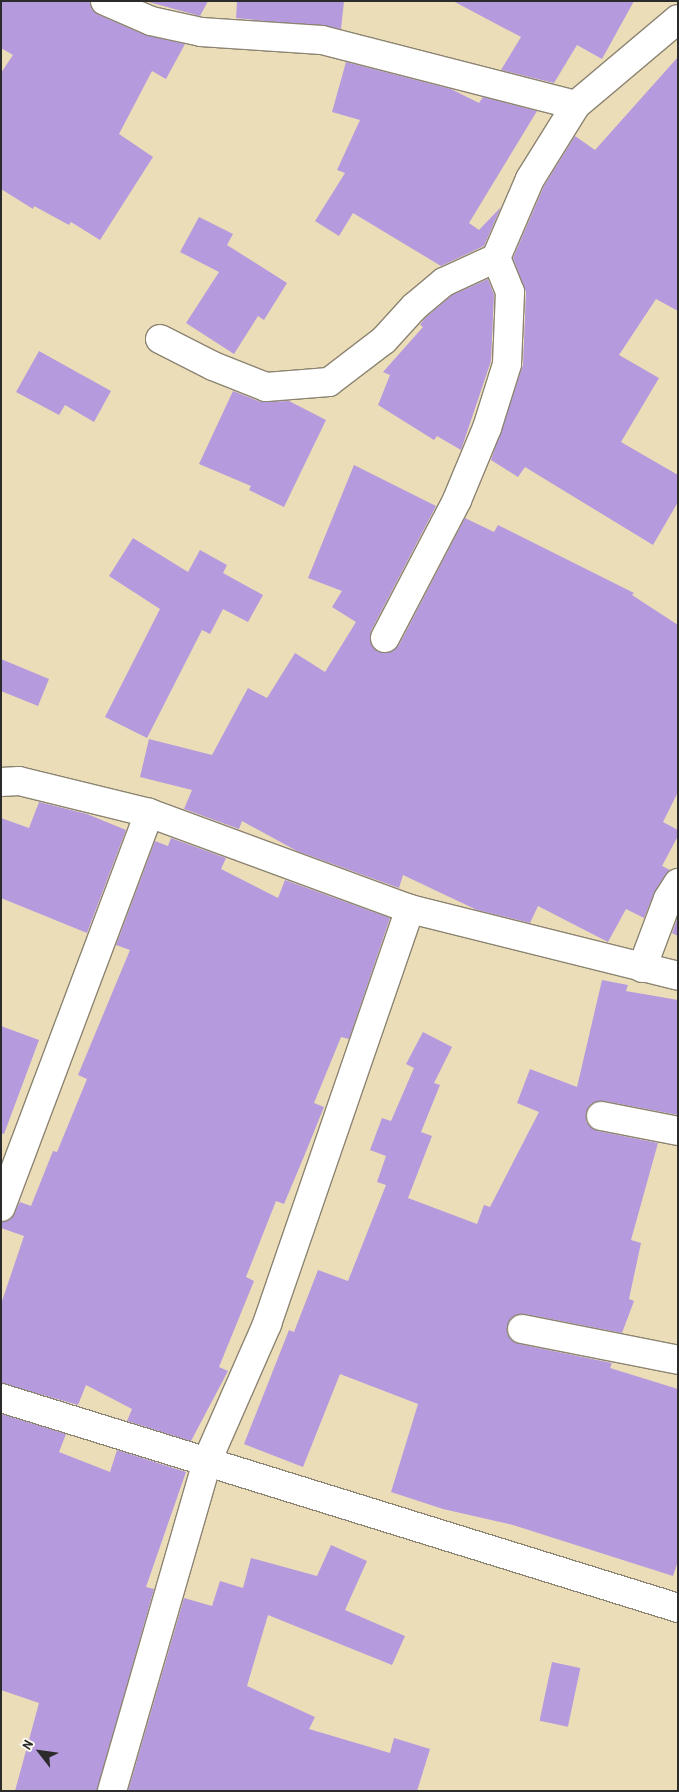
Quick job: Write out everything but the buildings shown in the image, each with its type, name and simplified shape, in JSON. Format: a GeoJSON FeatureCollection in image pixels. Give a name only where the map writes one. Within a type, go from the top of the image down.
{"type":"FeatureCollection","features":[{"type":"Feature","properties":{"kind":"street"},"geometry":{"type":"LineString","coordinates":[[105,1],[160,23],[201,32],[322,40],[576,105]]}},
{"type":"Feature","properties":{"kind":"street"},"geometry":{"type":"LineString","coordinates":[[160,339],[213,366],[266,387],[329,382],[384,340],[414,307],[444,282],[496,258],[530,179],[576,105],[678,19]]}},
{"type":"Feature","properties":{"kind":"street"},"geometry":{"type":"LineString","coordinates":[[385,638],[457,500],[487,428],[507,364],[510,292],[496,258]]}},
{"type":"Feature","properties":{"kind":"street"},"geometry":{"type":"LineString","coordinates":[[1,782],[19,781],[149,813],[410,909],[678,976]]}},
{"type":"Feature","properties":{"kind":"street"},"geometry":{"type":"LineString","coordinates":[[1,1207],[149,813]]}},
{"type":"Feature","properties":{"kind":"street"},"geometry":{"type":"LineString","coordinates":[[642,968],[668,899],[678,882]]}},
{"type":"Feature","properties":{"kind":"street"},"geometry":{"type":"LineString","coordinates":[[112,1791],[207,1461],[267,1324],[410,909]]}},
{"type":"Feature","properties":{"kind":"street"},"geometry":{"type":"LineString","coordinates":[[601,1116],[678,1131]]}},
{"type":"Feature","properties":{"kind":"street"},"geometry":{"type":"LineString","coordinates":[[522,1329],[678,1360]]}},
{"type":"Feature","properties":{"kind":"street"},"geometry":{"type":"LineString","coordinates":[[1,1398],[678,1608]]}}]}
